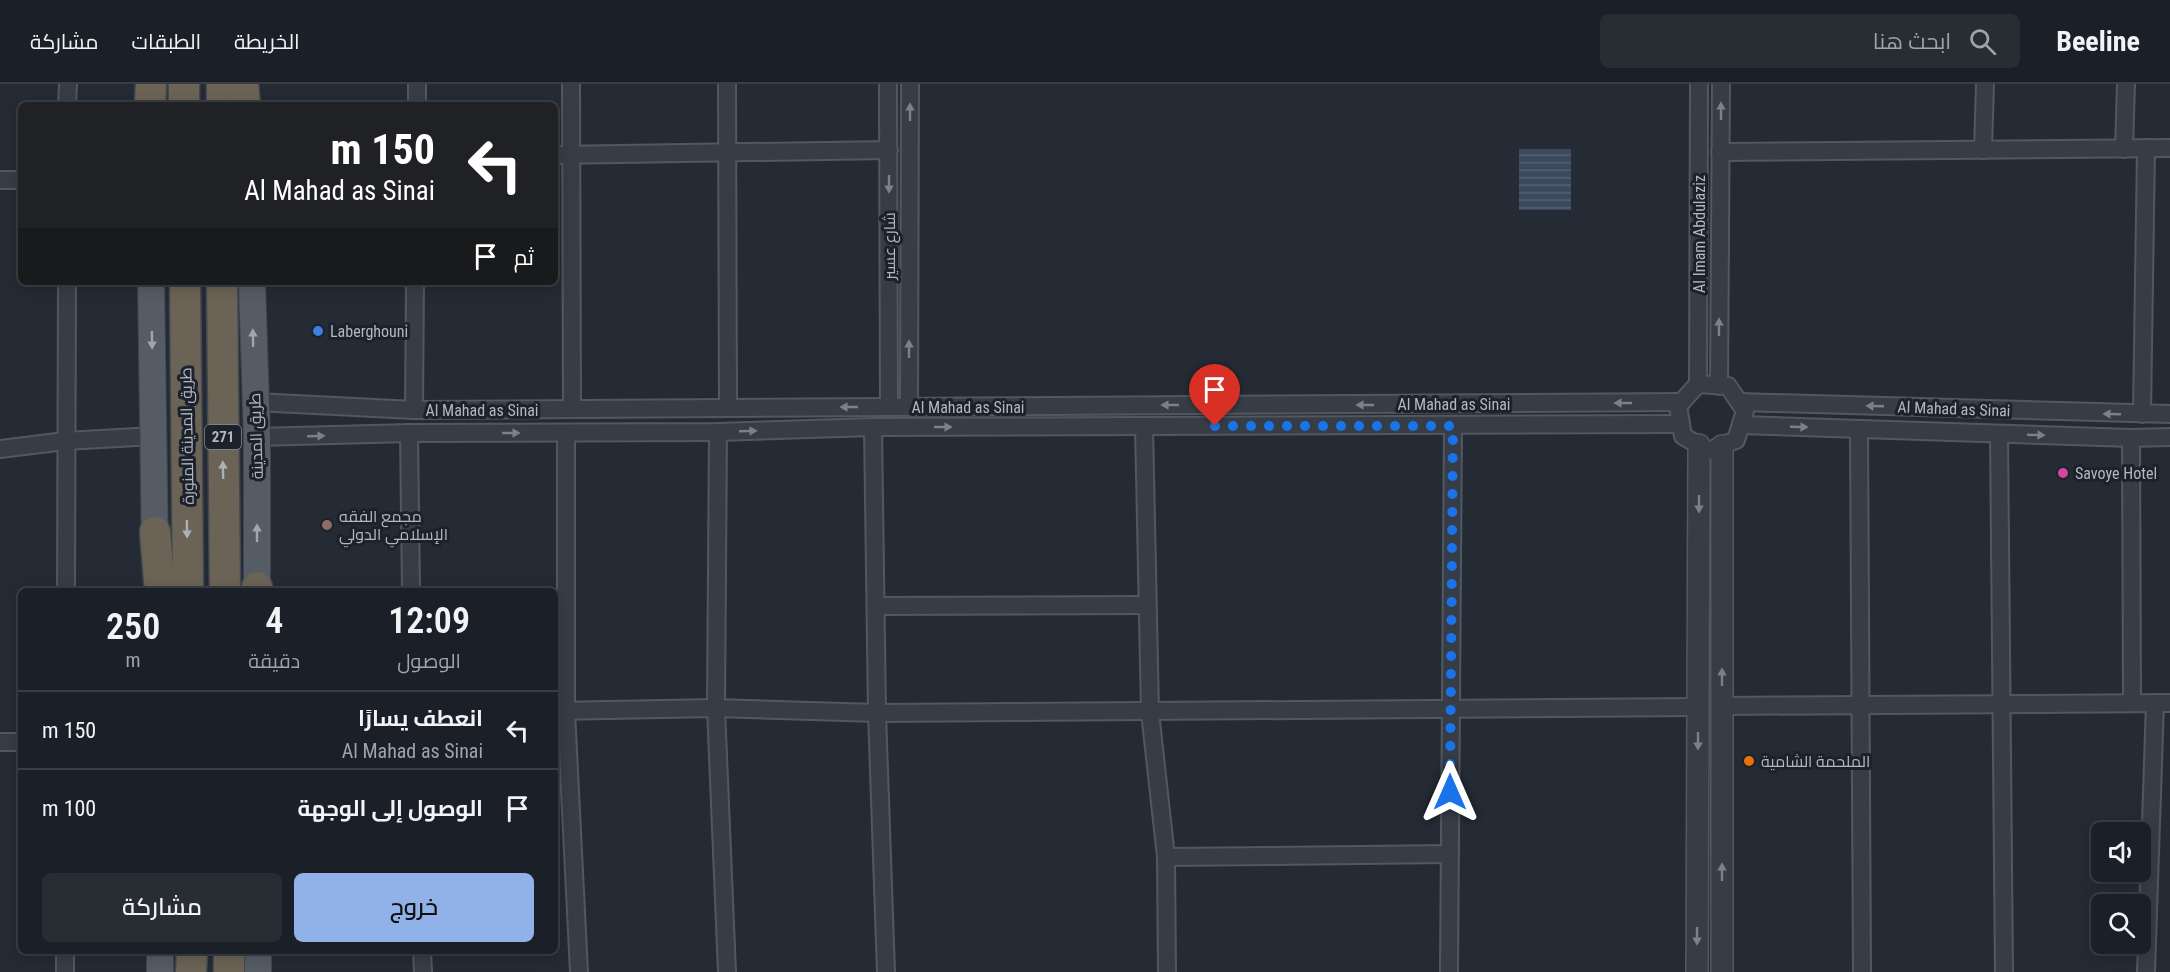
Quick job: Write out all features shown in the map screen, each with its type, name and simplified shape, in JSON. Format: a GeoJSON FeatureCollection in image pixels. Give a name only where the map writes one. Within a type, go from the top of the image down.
{"type":"FeatureCollection","features":[{"type":"Feature","properties":{"kind":"highway"},"geometry":{"type":"LineString","coordinates":[[149,102],[150,84]]}},
{"type":"Feature","properties":{"kind":"highway"},"geometry":{"type":"LineString","coordinates":[[184,84],[184,102]]}},
{"type":"Feature","properties":{"kind":"highway"},"geometry":{"type":"LineString","coordinates":[[222,84],[222,102]]}},
{"type":"Feature","properties":{"kind":"highway"},"geometry":{"type":"LineString","coordinates":[[243,84],[246,102]]}},
{"type":"Feature","properties":{"kind":"highway","name":"طريق المدينة المنورة"},"geometry":{"type":"LineString","coordinates":[[185,285],[188,588]]}},
{"type":"Feature","properties":{"kind":"highway","name":"271"},"geometry":{"type":"LineString","coordinates":[[222,285],[225,588]]}},
{"type":"Feature","properties":{"kind":"highway"},"geometry":{"type":"LineString","coordinates":[[155,532],[158,588]]}},
{"type":"Feature","properties":{"kind":"highway"},"geometry":{"type":"LineString","coordinates":[[191,972],[192,954]]}},
{"type":"Feature","properties":{"kind":"highway"},"geometry":{"type":"LineString","coordinates":[[229,954],[229,972]]}},
{"type":"Feature","properties":{"kind":"main road"},"geometry":{"type":"LineString","coordinates":[[247,102],[249,84]]}},
{"type":"Feature","properties":{"kind":"main road"},"geometry":{"type":"LineString","coordinates":[[151,285],[155,532]]}},
{"type":"Feature","properties":{"kind":"main road","name":"طريق المدينة"},"geometry":{"type":"LineString","coordinates":[[252,285],[257,437],[257,588]]}},
{"type":"Feature","properties":{"kind":"main road"},"geometry":{"type":"LineString","coordinates":[[160,954],[160,972]]}},
{"type":"Feature","properties":{"kind":"main road"},"geometry":{"type":"LineString","coordinates":[[258,954],[258,972]]}},
{"type":"Feature","properties":{"kind":"street"},"geometry":{"type":"LineString","coordinates":[[68,84],[68,102]]}},
{"type":"Feature","properties":{"kind":"street"},"geometry":{"type":"LineString","coordinates":[[417,84],[417,102]]}},
{"type":"Feature","properties":{"kind":"street"},"geometry":{"type":"LineString","coordinates":[[572,84],[563,155],[572,409]]}},
{"type":"Feature","properties":{"kind":"street"},"geometry":{"type":"LineString","coordinates":[[727,84],[728,408]]}},
{"type":"Feature","properties":{"kind":"street","name":"شارع عسير"},"geometry":{"type":"LineString","coordinates":[[888,84],[889,407]]}},
{"type":"Feature","properties":{"kind":"street","name":"شارع عسير"},"geometry":{"type":"LineString","coordinates":[[909,407],[910,84]]}},
{"type":"Feature","properties":{"kind":"street","name":"Al Imam Abdulaziz"},"geometry":{"type":"LineString","coordinates":[[1698,384],[1699,84]]}},
{"type":"Feature","properties":{"kind":"street"},"geometry":{"type":"LineString","coordinates":[[1719,386],[1721,84]]}},
{"type":"Feature","properties":{"kind":"street"},"geometry":{"type":"LineString","coordinates":[[1983,150],[1985,84]]}},
{"type":"Feature","properties":{"kind":"street"},"geometry":{"type":"LineString","coordinates":[[2124,149],[2126,84]]}},
{"type":"Feature","properties":{"kind":"street"},"geometry":{"type":"LineString","coordinates":[[2142,414],[2146,148]]}},
{"type":"Feature","properties":{"kind":"street"},"geometry":{"type":"LineString","coordinates":[[1720,152],[2170,148]]}},
{"type":"Feature","properties":{"kind":"street"},"geometry":{"type":"LineString","coordinates":[[563,155],[889,150]]}},
{"type":"Feature","properties":{"kind":"street"},"geometry":{"type":"LineString","coordinates":[[0,180],[18,180]]}},
{"type":"Feature","properties":{"kind":"street"},"geometry":{"type":"LineString","coordinates":[[66,588],[67,285]]}},
{"type":"Feature","properties":{"kind":"street"},"geometry":{"type":"LineString","coordinates":[[414,410],[415,285]]}},
{"type":"Feature","properties":{"kind":"street"},"geometry":{"type":"LineString","coordinates":[[1698,384],[1719,386],[1728,386],[1745,411],[1736,440],[1708,451],[1683,436],[1678,406],[1698,384]]}},
{"type":"Feature","properties":{"kind":"street","name":"Al Mahad as Sinai"},"geometry":{"type":"LineString","coordinates":[[255,402],[414,410],[1682,402]]}},
{"type":"Feature","properties":{"kind":"street","name":"Al Mahad as Sinai"},"geometry":{"type":"LineString","coordinates":[[1739,402],[2170,414]]}},
{"type":"Feature","properties":{"kind":"street","name":"Al Mahad as Sinai"},"geometry":{"type":"LineString","coordinates":[[257,437],[409,433],[718,432],[873,427],[1681,424]]}},
{"type":"Feature","properties":{"kind":"street","name":"Al Mahad as Sinai"},"geometry":{"type":"LineString","coordinates":[[1741,425],[2131,438],[2170,437]]}},
{"type":"Feature","properties":{"kind":"street"},"geometry":{"type":"LineString","coordinates":[[1144,426],[1150,712],[1166,857],[1167,972]]}},
{"type":"Feature","properties":{"kind":"street"},"geometry":{"type":"LineString","coordinates":[[1449,972],[1453,426]]}},
{"type":"Feature","properties":{"kind":"street"},"geometry":{"type":"LineString","coordinates":[[873,427],[877,713],[886,972]]}},
{"type":"Feature","properties":{"kind":"street"},"geometry":{"type":"LineString","coordinates":[[1859,429],[1862,972]]}},
{"type":"Feature","properties":{"kind":"street"},"geometry":{"type":"LineString","coordinates":[[718,432],[716,708],[727,972]]}},
{"type":"Feature","properties":{"kind":"street"},"geometry":{"type":"LineString","coordinates":[[409,433],[411,588]]}},
{"type":"Feature","properties":{"kind":"street"},"geometry":{"type":"LineString","coordinates":[[566,433],[560,711],[579,972]]}},
{"type":"Feature","properties":{"kind":"street"},"geometry":{"type":"LineString","coordinates":[[2000,434],[2004,972]]}},
{"type":"Feature","properties":{"kind":"street"},"geometry":{"type":"LineString","coordinates":[[0,449],[66,441],[154,436]]}},
{"type":"Feature","properties":{"kind":"street"},"geometry":{"type":"LineString","coordinates":[[2131,438],[2132,703]]}},
{"type":"Feature","properties":{"kind":"street"},"geometry":{"type":"LineString","coordinates":[[1697,972],[1699,445]]}},
{"type":"Feature","properties":{"kind":"street"},"geometry":{"type":"LineString","coordinates":[[1722,446],[1722,972]]}},
{"type":"Feature","properties":{"kind":"street"},"geometry":{"type":"LineString","coordinates":[[877,606],[1147,605]]}},
{"type":"Feature","properties":{"kind":"street"},"geometry":{"type":"LineString","coordinates":[[1722,706],[2163,703],[2146,972]]}},
{"type":"Feature","properties":{"kind":"street"},"geometry":{"type":"LineString","coordinates":[[560,711],[716,708],[877,713],[1698,707]]}},
{"type":"Feature","properties":{"kind":"street"},"geometry":{"type":"LineString","coordinates":[[0,742],[18,742]]}},
{"type":"Feature","properties":{"kind":"street"},"geometry":{"type":"LineString","coordinates":[[1166,857],[1450,854]]}},
{"type":"Feature","properties":{"kind":"street"},"geometry":{"type":"LineString","coordinates":[[65,954],[65,972]]}},
{"type":"Feature","properties":{"kind":"street"},"geometry":{"type":"LineString","coordinates":[[422,954],[423,972]]}},
{"type":"Feature","properties":{"kind":"water"},"geometry":{"type":"Polygon","coordinates":[[[1519,149],[1571,149],[1571,210],[1519,210],[1519,149]]]}},
{"type":"Feature","properties":{"kind":"place","name":"Laberghouni"},"geometry":{"type":"Point","coordinates":[318,331]}},
{"type":"Feature","properties":{"kind":"place","name":"Savoye Hotel"},"geometry":{"type":"Point","coordinates":[2063,473]}},
{"type":"Feature","properties":{"kind":"place","name":"مجمع الفقه الإسلامي الدولي"},"geometry":{"type":"Point","coordinates":[327,525]}},
{"type":"Feature","properties":{"kind":"place","name":"الملحمة الشامية"},"geometry":{"type":"Point","coordinates":[1749,761]}},
{"type":"Feature","properties":{"kind":"route"},"geometry":{"type":"LineString","coordinates":[[1215,426],[1453,426],[1450,792]]}}]}
